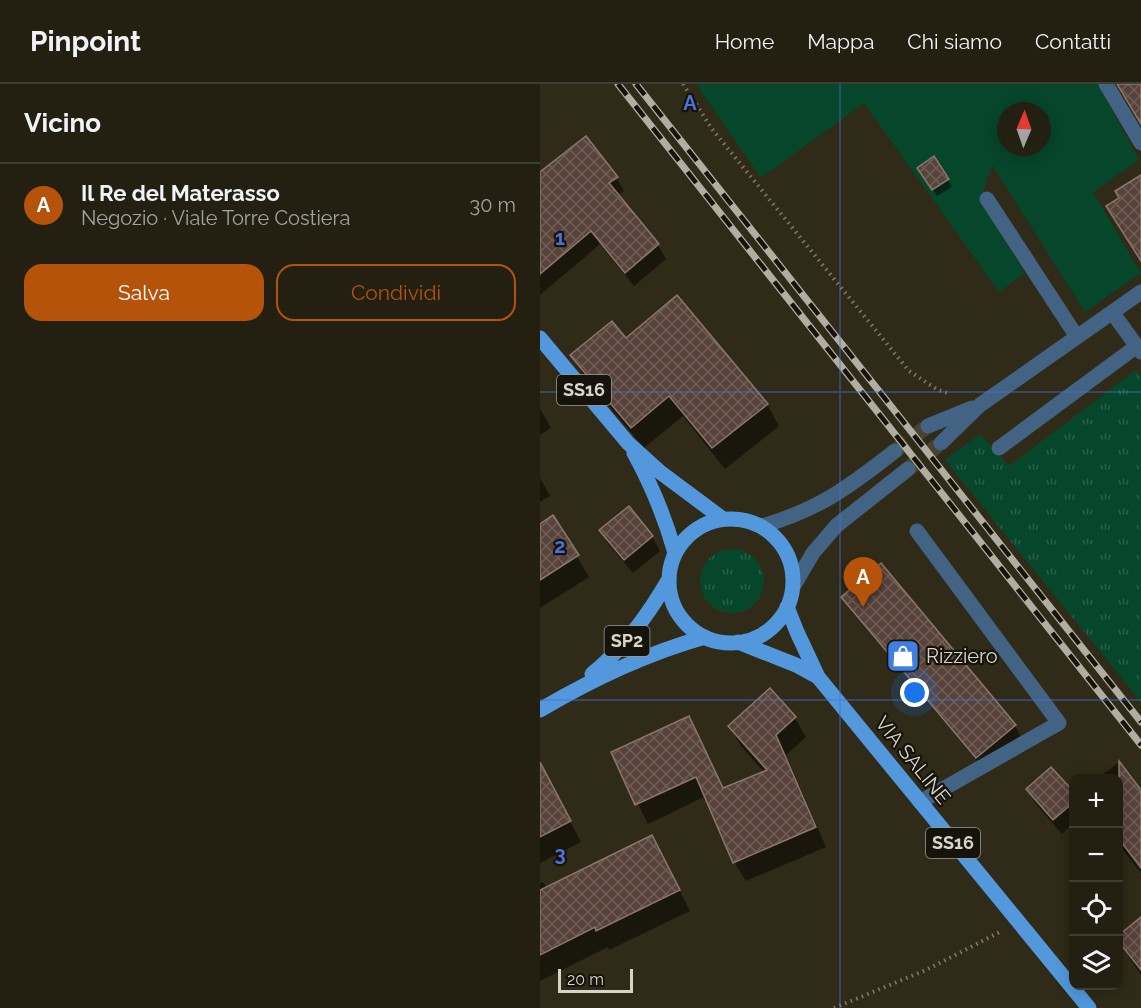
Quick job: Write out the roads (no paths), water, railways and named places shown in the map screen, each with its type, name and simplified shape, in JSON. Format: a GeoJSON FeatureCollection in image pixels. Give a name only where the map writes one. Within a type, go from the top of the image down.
{"type":"FeatureCollection","features":[{"type":"Feature","properties":{"kind":"main road","name":"SS16"},"geometry":{"type":"LineString","coordinates":[[540,338],[628,442],[660,472],[723,519]]}},
{"type":"Feature","properties":{"kind":"main road","name":"SS16"},"geometry":{"type":"LineString","coordinates":[[628,442],[654,489],[675,553]]}},
{"type":"Feature","properties":{"kind":"main road","name":"SS16"},"geometry":{"type":"LineString","coordinates":[[723,519],[743,519],[762,526],[776,537],[787,552],[793,569],[793,587],[788,607],[779,621],[753,639],[721,642],[705,637],[690,627],[678,613],[671,597],[669,579],[675,553],[687,537],[695,531],[704,525],[723,519]]}},
{"type":"Feature","properties":{"kind":"main road","name":"SP2"},"geometry":{"type":"LineString","coordinates":[[571,691],[597,670],[635,632],[669,579]]}},
{"type":"Feature","properties":{"kind":"main road","name":"VIA SALINE"},"geometry":{"type":"LineString","coordinates":[[788,607],[799,638],[818,677],[1089,1008]]}},
{"type":"Feature","properties":{"kind":"main road","name":"SP2"},"geometry":{"type":"LineString","coordinates":[[540,710],[571,691],[632,662],[705,637]]}},
{"type":"Feature","properties":{"kind":"main road","name":"VIA SALINE"},"geometry":{"type":"LineString","coordinates":[[738,642],[796,665],[818,677]]}},
{"type":"Feature","properties":{"kind":"street"},"geometry":{"type":"LineString","coordinates":[[1106,84],[1141,143]]}},
{"type":"Feature","properties":{"kind":"street"},"geometry":{"type":"LineString","coordinates":[[987,199],[1077,337]]}},
{"type":"Feature","properties":{"kind":"street"},"geometry":{"type":"LineString","coordinates":[[941,443],[980,405],[1141,292]]}},
{"type":"Feature","properties":{"kind":"street"},"geometry":{"type":"LineString","coordinates":[[999,448],[1139,349],[1112,312]]}},
{"type":"Feature","properties":{"kind":"street"},"geometry":{"type":"LineString","coordinates":[[928,426],[980,405]]}},
{"type":"Feature","properties":{"kind":"street"},"geometry":{"type":"LineString","coordinates":[[762,526],[792,518],[820,505],[895,452]]}},
{"type":"Feature","properties":{"kind":"street"},"geometry":{"type":"LineString","coordinates":[[793,587],[813,553],[836,526],[908,469]]}},
{"type":"Feature","properties":{"kind":"street"},"geometry":{"type":"LineString","coordinates":[[917,531],[1059,723],[920,802]]}},
{"type":"Feature","properties":{"kind":"tunnel"},"geometry":{"type":"LineString","coordinates":[[895,451],[928,426]]}},
{"type":"Feature","properties":{"kind":"tunnel"},"geometry":{"type":"LineString","coordinates":[[908,469],[941,443]]}},
{"type":"Feature","properties":{"kind":"railway"},"geometry":{"type":"LineString","coordinates":[[618,84],[1141,745]]}},
{"type":"Feature","properties":{"kind":"railway"},"geometry":{"type":"LineString","coordinates":[[636,84],[1141,722]]}},
{"type":"Feature","properties":{"kind":"place","name":"Il Re del Materasso"},"geometry":{"type":"Point","coordinates":[863,607]}},
{"type":"Feature","properties":{"kind":"place","name":"Rizziero"},"geometry":{"type":"Point","coordinates":[903,656]}}]}
